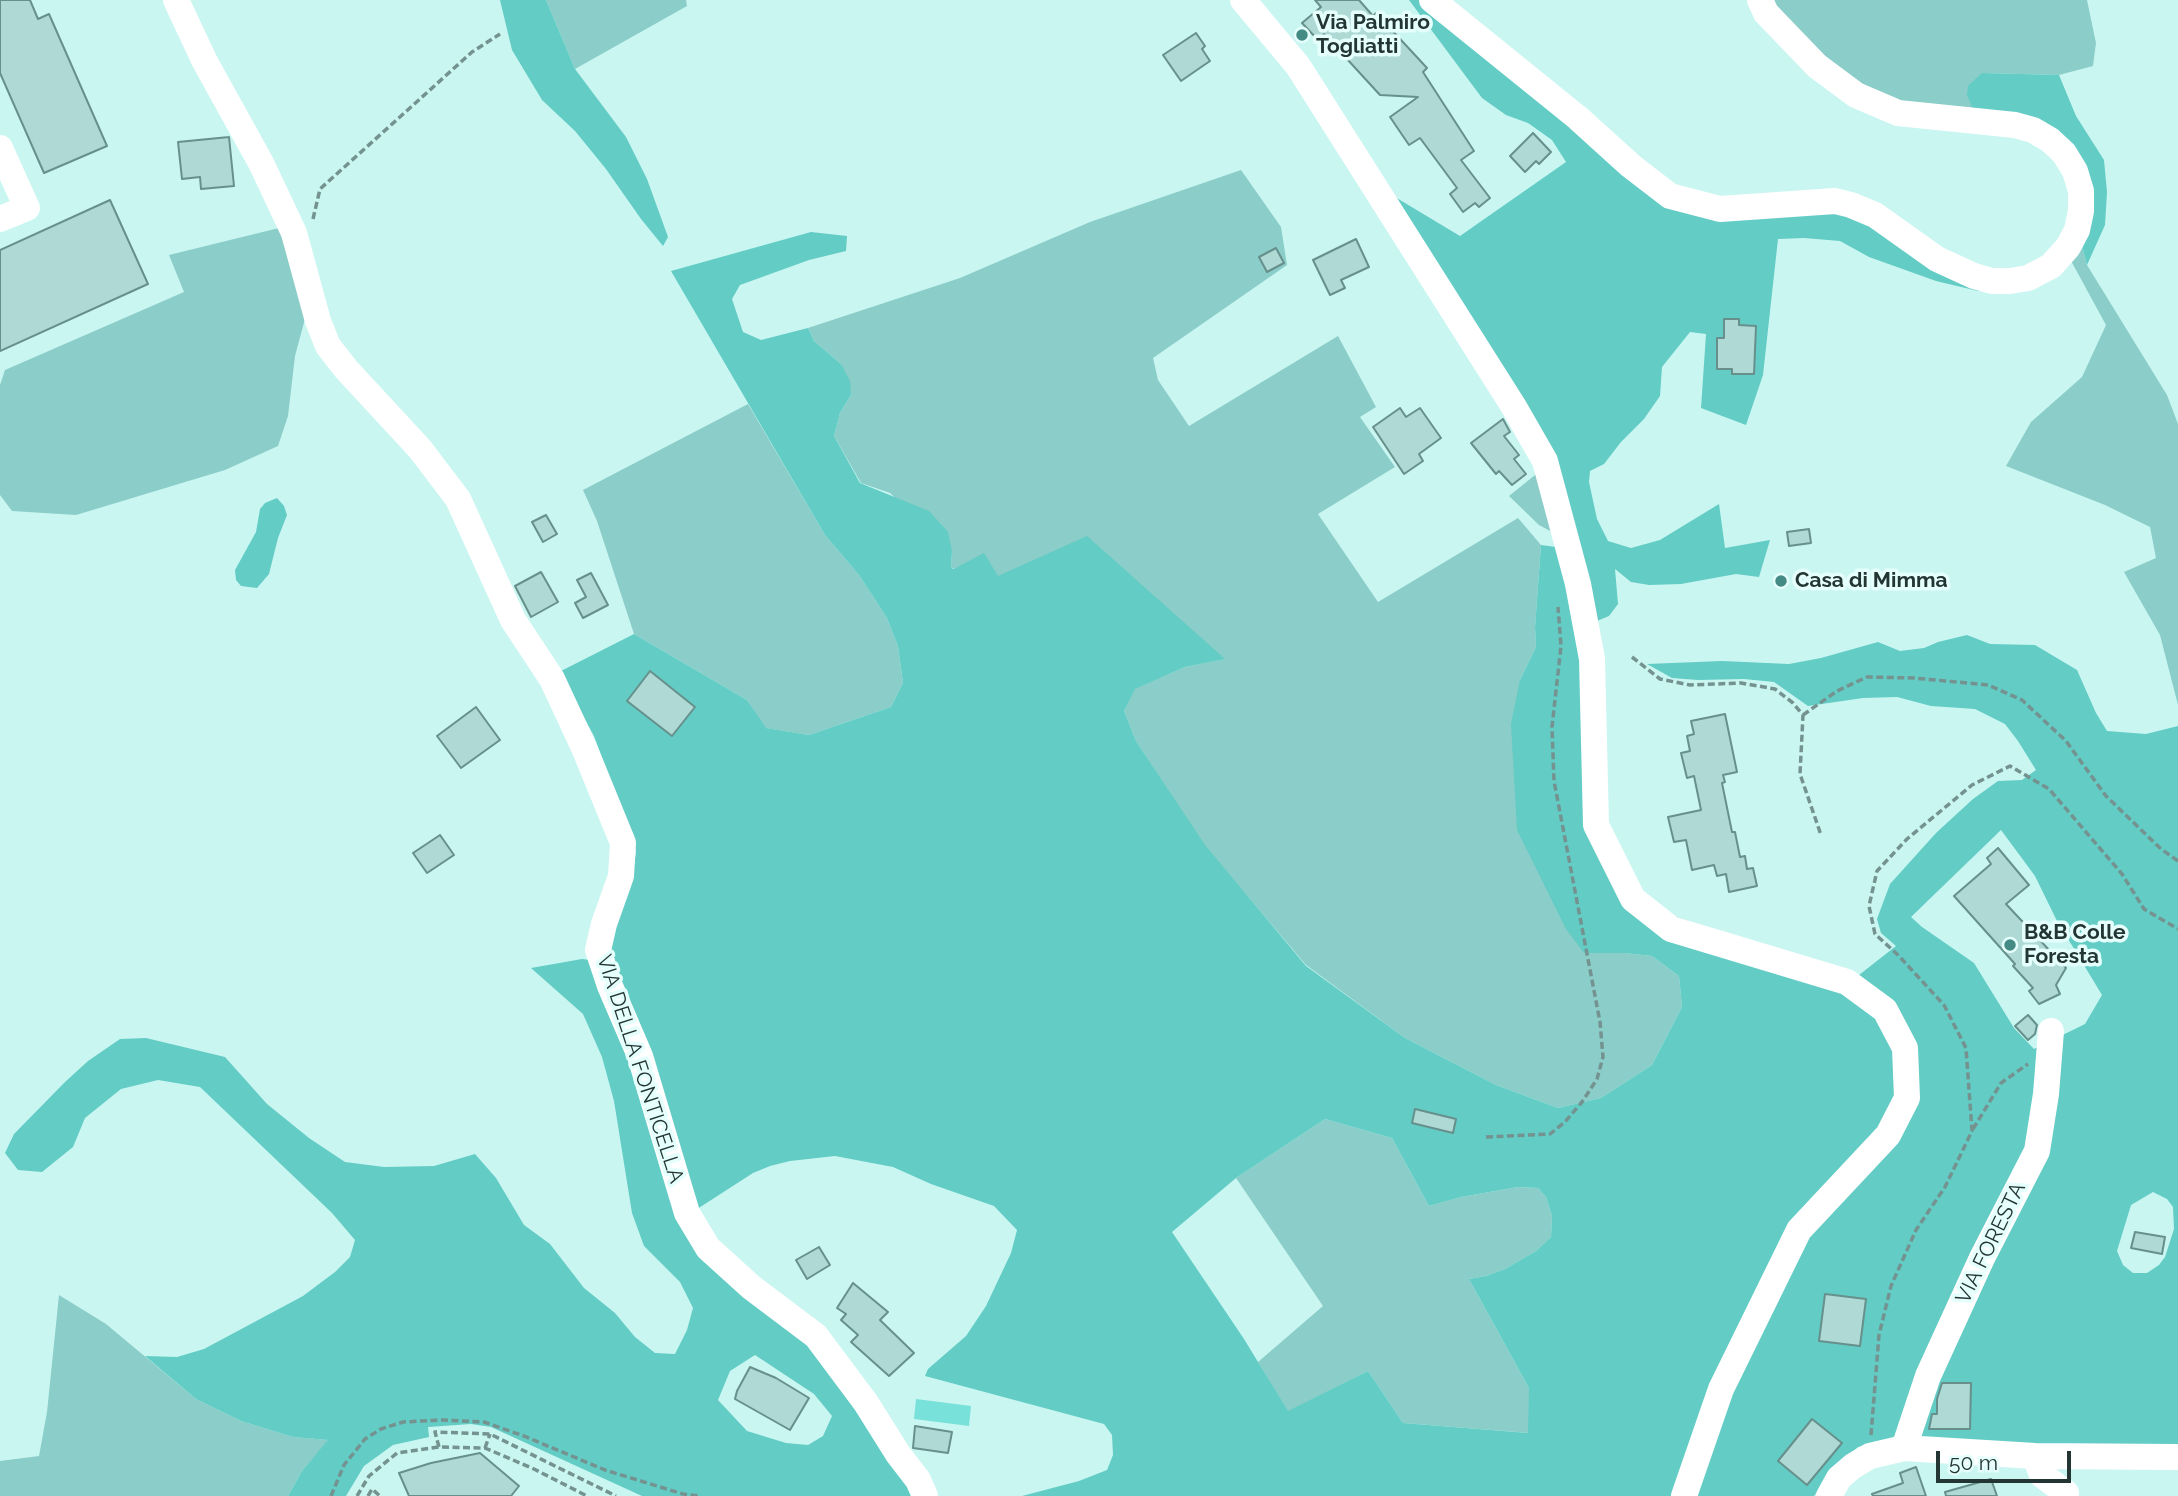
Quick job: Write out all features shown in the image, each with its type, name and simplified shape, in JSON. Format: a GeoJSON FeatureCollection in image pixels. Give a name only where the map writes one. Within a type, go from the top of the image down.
{"type":"FeatureCollection","features":[{"type":"Feature","properties":{"kind":"street","name":"VIA DELLA FONTICELLA"},"geometry":{"type":"LineString","coordinates":[[176,0],[204,60],[261,163],[294,233],[318,321],[328,346],[420,449],[458,499],[513,620],[552,679],[595,773],[623,843],[621,876],[598,950],[640,1056],[687,1213],[708,1248],[751,1287],[816,1336],[866,1403],[918,1480],[925,1496]]}},
{"type":"Feature","properties":{"kind":"street"},"geometry":{"type":"LineString","coordinates":[[1243,0],[1298,66],[1507,395],[1545,461],[1578,584],[1592,659],[1596,825],[1633,899],[1671,929],[1847,982],[1885,1010],[1905,1048],[1907,1098],[1888,1135],[1799,1230],[1721,1389],[1684,1496]]}},
{"type":"Feature","properties":{"kind":"street"},"geometry":{"type":"LineString","coordinates":[[1432,0],[1670,196],[1720,209],[1835,201],[1852,205],[1875,215],[1937,259],[1992,281],[2028,278],[2051,265],[2068,247],[2077,230],[2081,191],[2075,171],[2064,153],[2050,140],[2015,125],[1898,113],[1856,95],[1817,66],[1766,13],[1760,0]]}},
{"type":"Feature","properties":{"kind":"street"},"geometry":{"type":"LineString","coordinates":[[0,148],[27,208],[0,219]]}},
{"type":"Feature","properties":{"kind":"street","name":"VIA FORESTA"},"geometry":{"type":"LineString","coordinates":[[1904,1448],[1928,1376],[1982,1258],[2037,1151],[2051,1039]]}},
{"type":"Feature","properties":{"kind":"street"},"geometry":{"type":"LineString","coordinates":[[1829,1496],[1839,1478],[1853,1466],[1870,1456],[1904,1448],[2035,1456],[2178,1457]]}},
{"type":"Feature","properties":{"kind":"street"},"geometry":{"type":"LineString","coordinates":[[2035,1456],[2042,1475],[2066,1493]]}},
{"type":"Feature","properties":{"kind":"path"},"geometry":{"type":"LineString","coordinates":[[299,251],[314,242],[313,217],[320,189],[472,52],[500,34]]}},
{"type":"Feature","properties":{"kind":"path"},"geometry":{"type":"LineString","coordinates":[[1486,1137],[1550,1134],[1565,1122],[1582,1102],[1597,1079],[1603,1057],[1600,1022],[1554,781],[1552,727],[1561,646],[1557,595]]}},
{"type":"Feature","properties":{"kind":"path"},"geometry":{"type":"LineString","coordinates":[[1632,657],[1660,679],[1690,685],[1741,683],[1775,689],[1803,715]]}},
{"type":"Feature","properties":{"kind":"path"},"geometry":{"type":"LineString","coordinates":[[1803,715],[1837,691],[1867,677],[1914,678],[1988,685],[2022,700],[2066,741],[2106,796],[2161,849],[2178,861]]}},
{"type":"Feature","properties":{"kind":"path"},"geometry":{"type":"LineString","coordinates":[[1803,715],[1800,774],[1821,835]]}},
{"type":"Feature","properties":{"kind":"path"},"geometry":{"type":"LineString","coordinates":[[1972,1131],[1966,1048],[1944,1005],[1875,934],[1869,906],[1877,871],[1907,839],[1972,785],[2010,766],[2049,789],[2122,874],[2144,909],[2178,929]]}},
{"type":"Feature","properties":{"kind":"path"},"geometry":{"type":"LineString","coordinates":[[1870,1456],[1879,1335],[1891,1286],[1916,1230],[1945,1187],[1972,1131],[2001,1083],[2051,1039]]}},
{"type":"Feature","properties":{"kind":"path"},"geometry":{"type":"LineString","coordinates":[[331,1496],[344,1465],[365,1439],[381,1429],[403,1422],[441,1420],[484,1422],[604,1469],[700,1496]]}},
{"type":"Feature","properties":{"kind":"path"},"geometry":{"type":"LineString","coordinates":[[439,1447],[435,1432],[490,1434],[617,1496]]}},
{"type":"Feature","properties":{"kind":"path"},"geometry":{"type":"LineString","coordinates":[[485,1448],[490,1434]]}},
{"type":"Feature","properties":{"kind":"path"},"geometry":{"type":"LineString","coordinates":[[357,1496],[369,1476],[397,1453],[439,1447],[485,1448],[584,1495]]}},
{"type":"Feature","properties":{"kind":"path"},"geometry":{"type":"LineString","coordinates":[[534,1469],[538,1458]]}},
{"type":"Feature","properties":{"kind":"path"},"geometry":{"type":"LineString","coordinates":[[368,1496],[372,1489],[380,1496]]}},
{"type":"Feature","properties":{"kind":"shaded area"},"geometry":{"type":"Polygon","coordinates":[[[500,0],[546,0],[575,69],[626,137],[647,179],[668,237],[663,246],[575,131],[542,100],[512,50],[500,0]]]}},
{"type":"Feature","properties":{"kind":"shaded area"},"geometry":{"type":"Polygon","coordinates":[[[546,0],[686,0],[687,6],[575,69],[546,0]]]}},
{"type":"Feature","properties":{"kind":"shaded area"},"geometry":{"type":"Polygon","coordinates":[[[1409,0],[1425,0],[1666,200],[1834,205],[2003,292],[1978,291],[1936,281],[1869,257],[1840,241],[1778,239],[1763,375],[1746,425],[1701,408],[1706,334],[1690,332],[1662,367],[1660,396],[1644,419],[1604,464],[1590,471],[1589,482],[1597,519],[1608,541],[1631,548],[1660,540],[1719,504],[1725,548],[1770,540],[1759,577],[1736,574],[1681,584],[1649,585],[1631,582],[1615,569],[1618,604],[1609,616],[1597,621],[1582,551],[1380,188],[1460,236],[1566,162],[1552,140],[1528,123],[1506,115],[1482,98],[1409,0]]]}},
{"type":"Feature","properties":{"kind":"shaded area"},"geometry":{"type":"Polygon","coordinates":[[[1768,0],[2087,0],[2096,43],[2093,66],[2059,75],[1982,73],[1973,109],[1890,100],[1855,83],[1817,55],[1768,0]]]}},
{"type":"Feature","properties":{"kind":"shaded area"},"geometry":{"type":"Polygon","coordinates":[[[1982,73],[2059,75],[2076,116],[2104,160],[2107,192],[2105,225],[2087,265],[2080,238],[2072,151],[1973,109],[1967,95],[1968,86],[1982,73]]]}},
{"type":"Feature","properties":{"kind":"shaded area"},"geometry":{"type":"Polygon","coordinates":[[[1241,170],[1281,227],[1287,265],[1153,358],[1158,380],[1189,426],[1338,336],[1376,407],[1360,417],[1395,467],[1318,514],[1378,602],[1518,518],[1541,545],[1536,647],[1520,680],[1625,953],[1652,956],[1679,976],[1682,1007],[1652,1065],[1601,1098],[1558,1108],[1496,1085],[1405,1038],[1306,965],[1204,845],[1136,741],[1124,711],[1134,689],[1185,667],[1224,659],[998,576],[951,568],[952,551],[890,493],[861,483],[834,436],[840,413],[851,395],[841,364],[814,341],[808,328],[960,278],[1090,222],[1241,170]]]}},
{"type":"Feature","properties":{"kind":"shaded area"},"geometry":{"type":"Polygon","coordinates":[[[279,228],[306,315],[295,356],[288,416],[278,446],[225,470],[76,515],[12,511],[0,495],[0,385],[5,370],[184,292],[169,255],[279,228]]]}},
{"type":"Feature","properties":{"kind":"shaded area"},"geometry":{"type":"Polygon","coordinates":[[[811,232],[847,236],[846,251],[809,260],[740,285],[732,299],[743,332],[761,340],[808,328],[814,341],[841,364],[850,381],[851,395],[840,413],[834,436],[860,483],[929,511],[948,532],[952,551],[951,568],[954,569],[984,553],[998,576],[1087,536],[1225,659],[1185,667],[1135,689],[1124,711],[1136,741],[1205,845],[1306,966],[1405,1038],[1496,1085],[1558,1108],[1601,1098],[1652,1065],[1682,1007],[1679,976],[1652,956],[1584,953],[1566,929],[1517,830],[1511,724],[1520,680],[1536,647],[1541,545],[1556,547],[1587,659],[1592,826],[1629,902],[1859,975],[1896,946],[1881,933],[1877,919],[1890,884],[1936,833],[1973,799],[1998,781],[2022,780],[2036,770],[2018,741],[2005,724],[1975,709],[1931,706],[1897,697],[1863,698],[1808,706],[1774,682],[1672,678],[1647,664],[1722,661],[1789,664],[1878,642],[1900,651],[1924,648],[1967,635],[1990,644],[2035,645],[2077,670],[2107,731],[2146,734],[2178,726],[2178,1447],[2035,1446],[1897,1438],[1858,1447],[1832,1471],[1814,1496],[1022,1496],[1079,1481],[1107,1470],[1113,1455],[1112,1435],[1104,1424],[925,1376],[928,1369],[966,1336],[986,1306],[1011,1253],[1017,1230],[994,1206],[931,1184],[893,1167],[835,1156],[770,1166],[753,1173],[691,1213],[602,950],[632,881],[636,851],[594,736],[559,672],[634,634],[747,700],[766,728],[809,735],[891,707],[903,683],[898,646],[887,618],[859,575],[825,535],[671,271],[811,232]],[[2001,830],[1911,917],[1974,963],[2014,1028],[2034,1049],[2085,1024],[2102,995],[2056,919],[2035,876],[2001,830]],[[1325,1119],[1236,1178],[1172,1232],[1244,1339],[1288,1411],[1368,1371],[1403,1423],[1528,1433],[1529,1388],[1469,1279],[1505,1269],[1536,1251],[1551,1237],[1552,1216],[1546,1197],[1538,1188],[1518,1187],[1461,1197],[1429,1206],[1392,1138],[1325,1119]],[[2153,1192],[2131,1205],[2117,1251],[2123,1265],[2133,1273],[2147,1273],[2165,1257],[2174,1229],[2173,1207],[2167,1199],[2153,1192]]]}},
{"type":"Feature","properties":{"kind":"shaded area"},"geometry":{"type":"Polygon","coordinates":[[[2080,238],[2087,265],[2167,395],[2178,424],[2178,705],[2160,635],[2124,572],[2156,558],[2150,527],[2105,505],[2006,466],[2031,422],[2082,377],[2106,325],[2070,259],[2080,238]]]}},
{"type":"Feature","properties":{"kind":"shaded area"},"geometry":{"type":"Polygon","coordinates":[[[748,404],[825,535],[859,575],[887,618],[898,646],[903,683],[891,707],[809,735],[765,728],[747,700],[634,634],[597,521],[583,490],[748,404]]]}},
{"type":"Feature","properties":{"kind":"shaded area"},"geometry":{"type":"Polygon","coordinates":[[[1540,471],[1552,532],[1539,525],[1509,496],[1540,471]]]}},
{"type":"Feature","properties":{"kind":"shaded area"},"geometry":{"type":"Polygon","coordinates":[[[277,498],[287,515],[269,574],[257,588],[241,586],[236,580],[235,570],[256,532],[260,509],[265,503],[277,498]]]}},
{"type":"Feature","properties":{"kind":"shaded area"},"geometry":{"type":"Polygon","coordinates":[[[582,959],[598,961],[684,1215],[814,1338],[921,1496],[642,1496],[491,1427],[471,1424],[428,1427],[429,1437],[393,1445],[364,1466],[346,1496],[288,1496],[302,1471],[328,1440],[293,1437],[241,1421],[196,1399],[145,1356],[177,1357],[204,1349],[303,1296],[350,1257],[355,1240],[332,1213],[200,1087],[158,1080],[121,1089],[85,1118],[73,1147],[42,1172],[18,1170],[5,1153],[14,1134],[65,1082],[88,1061],[120,1039],[146,1038],[225,1057],[267,1104],[309,1138],[345,1162],[384,1167],[434,1166],[475,1154],[496,1178],[524,1225],[550,1244],[584,1288],[615,1313],[635,1337],[655,1353],[675,1354],[687,1330],[693,1308],[680,1282],[644,1246],[632,1213],[614,1101],[602,1057],[583,1014],[531,968],[582,959]],[[755,1355],[730,1371],[718,1400],[747,1431],[786,1443],[808,1445],[823,1436],[832,1416],[814,1394],[755,1355]]]}},
{"type":"Feature","properties":{"kind":"shaded area"},"geometry":{"type":"Polygon","coordinates":[[[1325,1119],[1392,1138],[1429,1206],[1461,1197],[1518,1187],[1538,1188],[1546,1197],[1552,1216],[1551,1237],[1536,1251],[1505,1269],[1469,1279],[1529,1388],[1529,1433],[1403,1423],[1368,1371],[1288,1412],[1258,1362],[1323,1306],[1236,1178],[1325,1119]]]}},
{"type":"Feature","properties":{"kind":"shaded area"},"geometry":{"type":"Polygon","coordinates":[[[59,1295],[106,1324],[196,1399],[241,1421],[293,1437],[329,1440],[302,1471],[288,1496],[0,1496],[0,1461],[39,1456],[47,1412],[59,1295]]]}},
{"type":"Feature","properties":{"kind":"shaded area"},"geometry":{"type":"Polygon","coordinates":[[[916,1399],[971,1406],[969,1426],[914,1419],[916,1399]]]}},
{"type":"Feature","properties":{"kind":"building"},"geometry":{"type":"Polygon","coordinates":[[[0,0],[30,0],[38,19],[49,14],[107,146],[44,173],[0,73],[0,0]]]}},
{"type":"Feature","properties":{"kind":"building"},"geometry":{"type":"Polygon","coordinates":[[[1315,0],[1359,0],[1373,16],[1376,13],[1427,68],[1423,72],[1474,151],[1461,160],[1490,198],[1479,207],[1475,203],[1463,212],[1450,194],[1457,188],[1420,138],[1409,145],[1390,117],[1418,97],[1380,95],[1324,34],[1318,40],[1302,23],[1321,7],[1315,0]]]}},
{"type":"Feature","properties":{"kind":"building"},"geometry":{"type":"Polygon","coordinates":[[[1196,33],[1205,46],[1202,49],[1210,61],[1181,81],[1163,55],[1196,33]]]}},
{"type":"Feature","properties":{"kind":"building"},"geometry":{"type":"Polygon","coordinates":[[[1533,133],[1551,152],[1539,164],[1536,161],[1525,172],[1510,156],[1533,133]]]}},
{"type":"Feature","properties":{"kind":"building"},"geometry":{"type":"Polygon","coordinates":[[[229,137],[234,186],[201,189],[200,177],[182,179],[178,142],[229,137]]]}},
{"type":"Feature","properties":{"kind":"building"},"geometry":{"type":"Polygon","coordinates":[[[110,200],[148,284],[0,351],[0,250],[110,200]]]}},
{"type":"Feature","properties":{"kind":"building"},"geometry":{"type":"Polygon","coordinates":[[[1356,239],[1369,267],[1341,280],[1345,288],[1330,295],[1313,260],[1356,239]]]}},
{"type":"Feature","properties":{"kind":"building"},"geometry":{"type":"Polygon","coordinates":[[[1276,248],[1284,263],[1267,272],[1259,257],[1276,248]]]}},
{"type":"Feature","properties":{"kind":"building"},"geometry":{"type":"Polygon","coordinates":[[[1724,319],[1739,319],[1739,325],[1756,326],[1754,374],[1732,374],[1732,369],[1717,369],[1717,338],[1724,338],[1724,319]]]}},
{"type":"Feature","properties":{"kind":"building"},"geometry":{"type":"Polygon","coordinates":[[[1400,408],[1406,417],[1420,408],[1441,438],[1419,454],[1423,461],[1404,474],[1373,427],[1400,408]]]}},
{"type":"Feature","properties":{"kind":"building"},"geometry":{"type":"Polygon","coordinates":[[[1503,419],[1510,432],[1504,436],[1519,455],[1514,459],[1526,474],[1512,485],[1499,471],[1496,474],[1471,443],[1503,419]]]}},
{"type":"Feature","properties":{"kind":"building"},"geometry":{"type":"Polygon","coordinates":[[[546,515],[557,534],[543,542],[532,522],[546,515]]]}},
{"type":"Feature","properties":{"kind":"building"},"geometry":{"type":"Polygon","coordinates":[[[1809,529],[1811,543],[1789,546],[1787,532],[1809,529]]]}},
{"type":"Feature","properties":{"kind":"building"},"geometry":{"type":"Polygon","coordinates":[[[541,572],[558,602],[531,617],[515,586],[541,572]]]}},
{"type":"Feature","properties":{"kind":"building"},"geometry":{"type":"Polygon","coordinates":[[[591,573],[608,605],[583,618],[575,603],[586,597],[577,580],[591,573]]]}},
{"type":"Feature","properties":{"kind":"building"},"geometry":{"type":"Polygon","coordinates":[[[650,671],[695,707],[672,736],[627,701],[650,671]]]}},
{"type":"Feature","properties":{"kind":"building"},"geometry":{"type":"Polygon","coordinates":[[[476,707],[500,740],[461,768],[437,736],[476,707]]]}},
{"type":"Feature","properties":{"kind":"building"},"geometry":{"type":"Polygon","coordinates":[[[1725,714],[1737,772],[1723,775],[1725,782],[1722,783],[1740,857],[1745,856],[1747,869],[1753,868],[1757,886],[1729,892],[1726,874],[1717,876],[1714,865],[1692,870],[1686,840],[1674,842],[1668,817],[1701,810],[1694,776],[1687,778],[1681,753],[1690,751],[1687,736],[1694,734],[1691,721],[1725,714]]]}},
{"type":"Feature","properties":{"kind":"building"},"geometry":{"type":"Polygon","coordinates":[[[440,835],[454,855],[427,873],[413,853],[440,835]]]}},
{"type":"Feature","properties":{"kind":"building"},"geometry":{"type":"Polygon","coordinates":[[[1998,848],[2029,885],[2006,904],[2066,968],[2056,985],[2060,994],[2039,1004],[2029,991],[2033,988],[2013,966],[2015,964],[1954,896],[1991,864],[1987,858],[1998,848]]]}},
{"type":"Feature","properties":{"kind":"building"},"geometry":{"type":"Polygon","coordinates":[[[2028,1015],[2037,1025],[2035,1034],[2028,1040],[2015,1026],[2028,1015]]]}},
{"type":"Feature","properties":{"kind":"building"},"geometry":{"type":"Polygon","coordinates":[[[1415,1109],[1456,1119],[1453,1133],[1412,1123],[1415,1109]]]}},
{"type":"Feature","properties":{"kind":"building"},"geometry":{"type":"Polygon","coordinates":[[[2135,1232],[2165,1237],[2162,1254],[2131,1248],[2135,1232]]]}},
{"type":"Feature","properties":{"kind":"building"},"geometry":{"type":"Polygon","coordinates":[[[819,1247],[830,1265],[807,1279],[796,1260],[819,1247]]]}},
{"type":"Feature","properties":{"kind":"building"},"geometry":{"type":"Polygon","coordinates":[[[853,1283],[888,1312],[880,1320],[914,1353],[889,1376],[851,1342],[858,1335],[841,1320],[846,1314],[837,1308],[853,1283]]]}},
{"type":"Feature","properties":{"kind":"building"},"geometry":{"type":"Polygon","coordinates":[[[1825,1294],[1866,1299],[1860,1346],[1819,1341],[1825,1294]]]}},
{"type":"Feature","properties":{"kind":"building"},"geometry":{"type":"Polygon","coordinates":[[[750,1367],[776,1378],[809,1398],[790,1430],[735,1399],[750,1367]]]}},
{"type":"Feature","properties":{"kind":"building"},"geometry":{"type":"Polygon","coordinates":[[[1942,1383],[1971,1383],[1970,1429],[1929,1429],[1932,1414],[1937,1414],[1937,1399],[1942,1383]]]}},
{"type":"Feature","properties":{"kind":"building"},"geometry":{"type":"Polygon","coordinates":[[[1812,1419],[1842,1443],[1807,1485],[1778,1461],[1812,1419]]]}},
{"type":"Feature","properties":{"kind":"building"},"geometry":{"type":"Polygon","coordinates":[[[915,1426],[952,1432],[948,1453],[913,1448],[915,1426]]]}},
{"type":"Feature","properties":{"kind":"building"},"geometry":{"type":"Polygon","coordinates":[[[480,1453],[519,1486],[511,1496],[409,1496],[399,1473],[431,1463],[480,1453]]]}},
{"type":"Feature","properties":{"kind":"building"},"geometry":{"type":"Polygon","coordinates":[[[1916,1467],[1926,1496],[1873,1496],[1872,1494],[1903,1483],[1900,1473],[1916,1467]]]}},
{"type":"Feature","properties":{"kind":"building"},"geometry":{"type":"Polygon","coordinates":[[[1991,1479],[1997,1496],[1946,1496],[1945,1492],[1991,1479]]]}},
{"type":"Feature","properties":{"kind":"place","name":"Via Palmiro Togliatti"},"geometry":{"type":"Point","coordinates":[1302,35]}},
{"type":"Feature","properties":{"kind":"place","name":"Casa di Mimma"},"geometry":{"type":"Point","coordinates":[1781,581]}},
{"type":"Feature","properties":{"kind":"place","name":"B&B Colle Foresta"},"geometry":{"type":"Point","coordinates":[2010,945]}}]}
